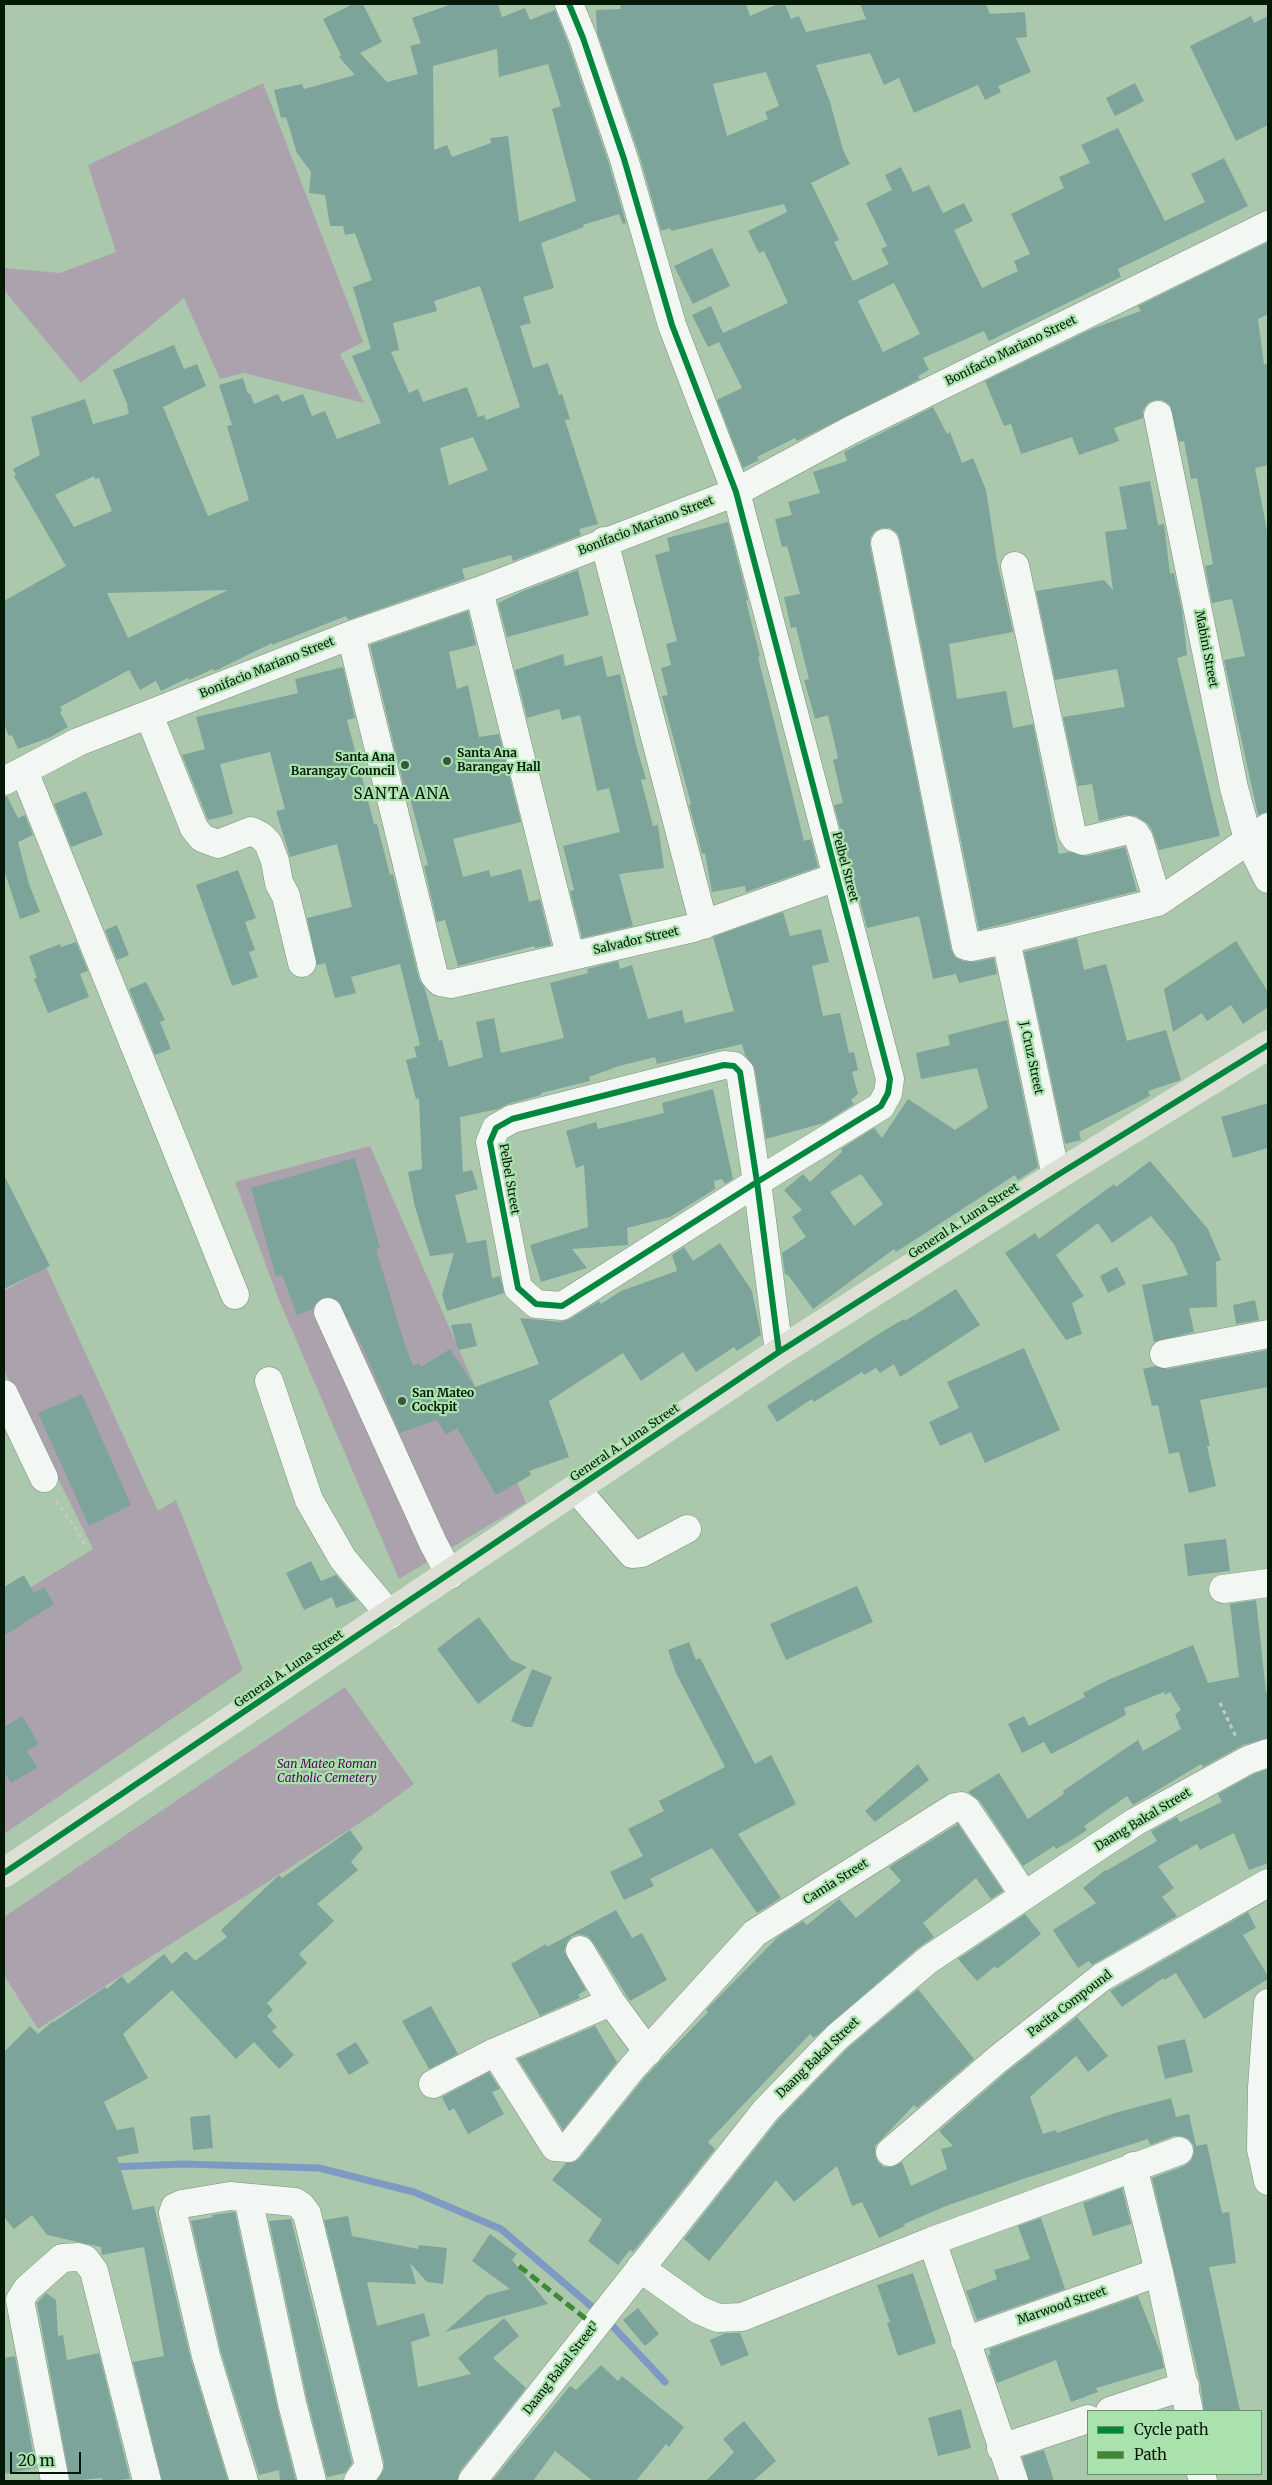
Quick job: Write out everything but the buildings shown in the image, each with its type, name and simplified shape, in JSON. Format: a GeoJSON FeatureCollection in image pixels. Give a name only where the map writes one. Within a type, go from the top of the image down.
{"type":"FeatureCollection","features":[{"type":"Feature","properties":{"kind":"main road","name":"General A. Luna Street"},"geometry":{"type":"LineString","coordinates":[[4,1873],[577,1490],[779,1352],[1056,1176],[1268,1045]]}},
{"type":"Feature","properties":{"kind":"street","name":"Pelbel Street"},"geometry":{"type":"LineString","coordinates":[[568,4],[583,38],[624,159],[672,325],[736,492],[890,1079],[888,1093],[881,1106],[757,1182],[562,1306],[536,1304],[518,1288],[490,1142],[496,1128],[512,1119],[724,1065],[734,1066],[740,1072],[757,1182],[779,1352]]}},
{"type":"Feature","properties":{"kind":"street","name":"Bonifacio Mariano Street"},"geometry":{"type":"LineString","coordinates":[[14,776],[78,742],[351,634],[479,591],[604,541],[736,492],[860,426],[1268,225]]}},
{"type":"Feature","properties":{"kind":"street","name":"Mabini Street"},"geometry":{"type":"LineString","coordinates":[[1158,415],[1234,788],[1258,833],[1268,879]]}},
{"type":"Feature","properties":{"kind":"street"},"geometry":{"type":"LineString","coordinates":[[604,541],[704,925]]}},
{"type":"Feature","properties":{"kind":"street"},"geometry":{"type":"LineString","coordinates":[[885,543],[964,942],[971,948],[1158,902],[1258,833]]}},
{"type":"Feature","properties":{"kind":"street"},"geometry":{"type":"LineString","coordinates":[[1015,566],[1072,833],[1076,838],[1083,841],[1129,830],[1135,833],[1139,839],[1158,902]]}},
{"type":"Feature","properties":{"kind":"street"},"geometry":{"type":"LineString","coordinates":[[479,591],[570,955]]}},
{"type":"Feature","properties":{"kind":"street","name":"Salvador Street"},"geometry":{"type":"LineString","coordinates":[[351,634],[434,975],[440,982],[451,984],[704,925],[836,877]]}},
{"type":"Feature","properties":{"kind":"street"},"geometry":{"type":"LineString","coordinates":[[149,715],[194,828],[202,838],[218,844],[251,831],[261,836],[268,843],[275,861],[279,884],[286,896],[302,963]]}},
{"type":"Feature","properties":{"kind":"street"},"geometry":{"type":"LineString","coordinates":[[14,776],[234,1295]]}},
{"type":"Feature","properties":{"kind":"street","name":"J. Cruz Street"},"geometry":{"type":"LineString","coordinates":[[1006,940],[1056,1176]]}},
{"type":"Feature","properties":{"kind":"street"},"geometry":{"type":"LineString","coordinates":[[328,1312],[425,1526],[450,1575]]}},
{"type":"Feature","properties":{"kind":"street"},"geometry":{"type":"LineString","coordinates":[[1164,1354],[1268,1334]]}},
{"type":"Feature","properties":{"kind":"street"},"geometry":{"type":"LineString","coordinates":[[269,1381],[309,1500],[343,1559],[390,1615]]}},
{"type":"Feature","properties":{"kind":"street"},"geometry":{"type":"LineString","coordinates":[[4,1394],[44,1478]]}},
{"type":"Feature","properties":{"kind":"street"},"geometry":{"type":"LineString","coordinates":[[577,1490],[632,1554],[642,1553],[687,1529]]}},
{"type":"Feature","properties":{"kind":"street"},"geometry":{"type":"LineString","coordinates":[[1223,1589],[1268,1583]]}},
{"type":"Feature","properties":{"kind":"street","name":"Daang Bakal Street"},"geometry":{"type":"LineString","coordinates":[[472,2481],[766,2110],[837,2037],[928,1960],[1024,1895],[1135,1822],[1258,1757]]}},
{"type":"Feature","properties":{"kind":"street","name":"Camia Street"},"geometry":{"type":"LineString","coordinates":[[495,2052],[555,2147],[561,2149],[568,2148],[633,2067],[755,1933],[955,1807],[961,1806],[966,1810],[1024,1895]]}},
{"type":"Feature","properties":{"kind":"street","name":"Pacita Compound"},"geometry":{"type":"LineString","coordinates":[[890,2152],[998,2059],[1102,1977],[1268,1883]]}},
{"type":"Feature","properties":{"kind":"street"},"geometry":{"type":"LineString","coordinates":[[580,1950],[612,2002],[648,2052]]}},
{"type":"Feature","properties":{"kind":"street"},"geometry":{"type":"LineString","coordinates":[[433,2084],[495,2052],[612,2002]]}},
{"type":"Feature","properties":{"kind":"street"},"geometry":{"type":"LineString","coordinates":[[1268,2003],[1262,2088],[1261,2149],[1268,2182]]}},
{"type":"Feature","properties":{"kind":"street"},"geometry":{"type":"LineString","coordinates":[[640,2268],[700,2310],[718,2318],[742,2317],[932,2241],[1133,2166],[1179,2151]]}},
{"type":"Feature","properties":{"kind":"street"},"geometry":{"type":"LineString","coordinates":[[1116,2410],[1187,2399],[1133,2166]]}},
{"type":"Feature","properties":{"kind":"street"},"geometry":{"type":"LineString","coordinates":[[244,2481],[206,2356],[173,2213],[175,2208],[182,2204],[230,2196],[295,2202],[307,2214],[369,2466],[358,2481]]}},
{"type":"Feature","properties":{"kind":"street"},"geometry":{"type":"LineString","coordinates":[[248,2198],[292,2403],[312,2481]]}},
{"type":"Feature","properties":{"kind":"street"},"geometry":{"type":"LineString","coordinates":[[932,2241],[1001,2448],[1014,2481]]}},
{"type":"Feature","properties":{"kind":"street"},"geometry":{"type":"LineString","coordinates":[[55,2481],[12,2309],[27,2289],[62,2258],[78,2257],[85,2259],[94,2271],[147,2481]]}},
{"type":"Feature","properties":{"kind":"street","name":"Marwood Street"},"geometry":{"type":"LineString","coordinates":[[965,2341],[1159,2272]]}},
{"type":"Feature","properties":{"kind":"street"},"geometry":{"type":"LineString","coordinates":[[1001,2448],[1087,2419]]}},
{"type":"Feature","properties":{"kind":"path"},"geometry":{"type":"LineString","coordinates":[[44,1478],[51,1494],[74,1526],[85,1546]]}},
{"type":"Feature","properties":{"kind":"path"},"geometry":{"type":"LineString","coordinates":[[1220,1704],[1258,1757]]}},
{"type":"Feature","properties":{"kind":"green space"},"geometry":{"type":"Polygon","coordinates":[[[263,83],[363,342],[340,354],[364,403],[244,373],[220,379],[184,298],[81,383],[4,290],[4,268],[60,273],[116,252],[88,165],[263,83]]]}},
{"type":"Feature","properties":{"kind":"green space","name":"San Mateo Cockpit"},"geometry":{"type":"Polygon","coordinates":[[[370,1146],[526,1503],[399,1579],[279,1300],[235,1182],[370,1146]]]}},
{"type":"Feature","properties":{"kind":"green space"},"geometry":{"type":"Polygon","coordinates":[[[46,1267],[158,1511],[176,1500],[243,1670],[4,1834],[4,1597],[7,1602],[93,1549],[4,1370],[4,1291],[46,1267]]]}},
{"type":"Feature","properties":{"kind":"green space","name":"San Mateo Roman Catholic Cemetery"},"geometry":{"type":"Polygon","coordinates":[[[345,1687],[414,1784],[372,1815],[38,2029],[4,1975],[4,1917],[345,1687]]]}},
{"type":"Feature","properties":{"kind":"waterway"},"geometry":{"type":"LineString","coordinates":[[112,2167],[183,2164],[319,2168],[414,2192],[501,2229],[598,2312]]}},
{"type":"Feature","properties":{"kind":"waterway"},"geometry":{"type":"LineString","coordinates":[[606,2319],[665,2382]]}},
{"type":"Feature","properties":{"kind":"marked path"},"geometry":{"type":"LineString","coordinates":[[519,2266],[595,2326]]}},
{"type":"Feature","properties":{"kind":"cycle path"},"geometry":{"type":"LineString","coordinates":[[569,4],[583,38],[624,159],[672,325],[736,492],[890,1079],[888,1093],[881,1106],[757,1182],[562,1306],[536,1304],[518,1288],[490,1142],[496,1128],[512,1119],[724,1065],[734,1066],[740,1072],[757,1182],[779,1352]]}},
{"type":"Feature","properties":{"kind":"cycle path"},"geometry":{"type":"LineString","coordinates":[[4,1873],[779,1352],[1056,1176],[1268,1045]]}},
{"type":"Feature","properties":{"kind":"place","name":"Santa Ana Barangay Hall"},"geometry":{"type":"Point","coordinates":[447,761]}},
{"type":"Feature","properties":{"kind":"place","name":"Santa Ana Barangay Council"},"geometry":{"type":"Point","coordinates":[405,765]}},
{"type":"Feature","properties":{"kind":"place","name":"San Mateo Cockpit"},"geometry":{"type":"Point","coordinates":[402,1401]}},
{"type":"Feature","properties":{"kind":"district","name":"SANTA ANA"},"geometry":{"type":"Point","coordinates":[402,795]}}]}
